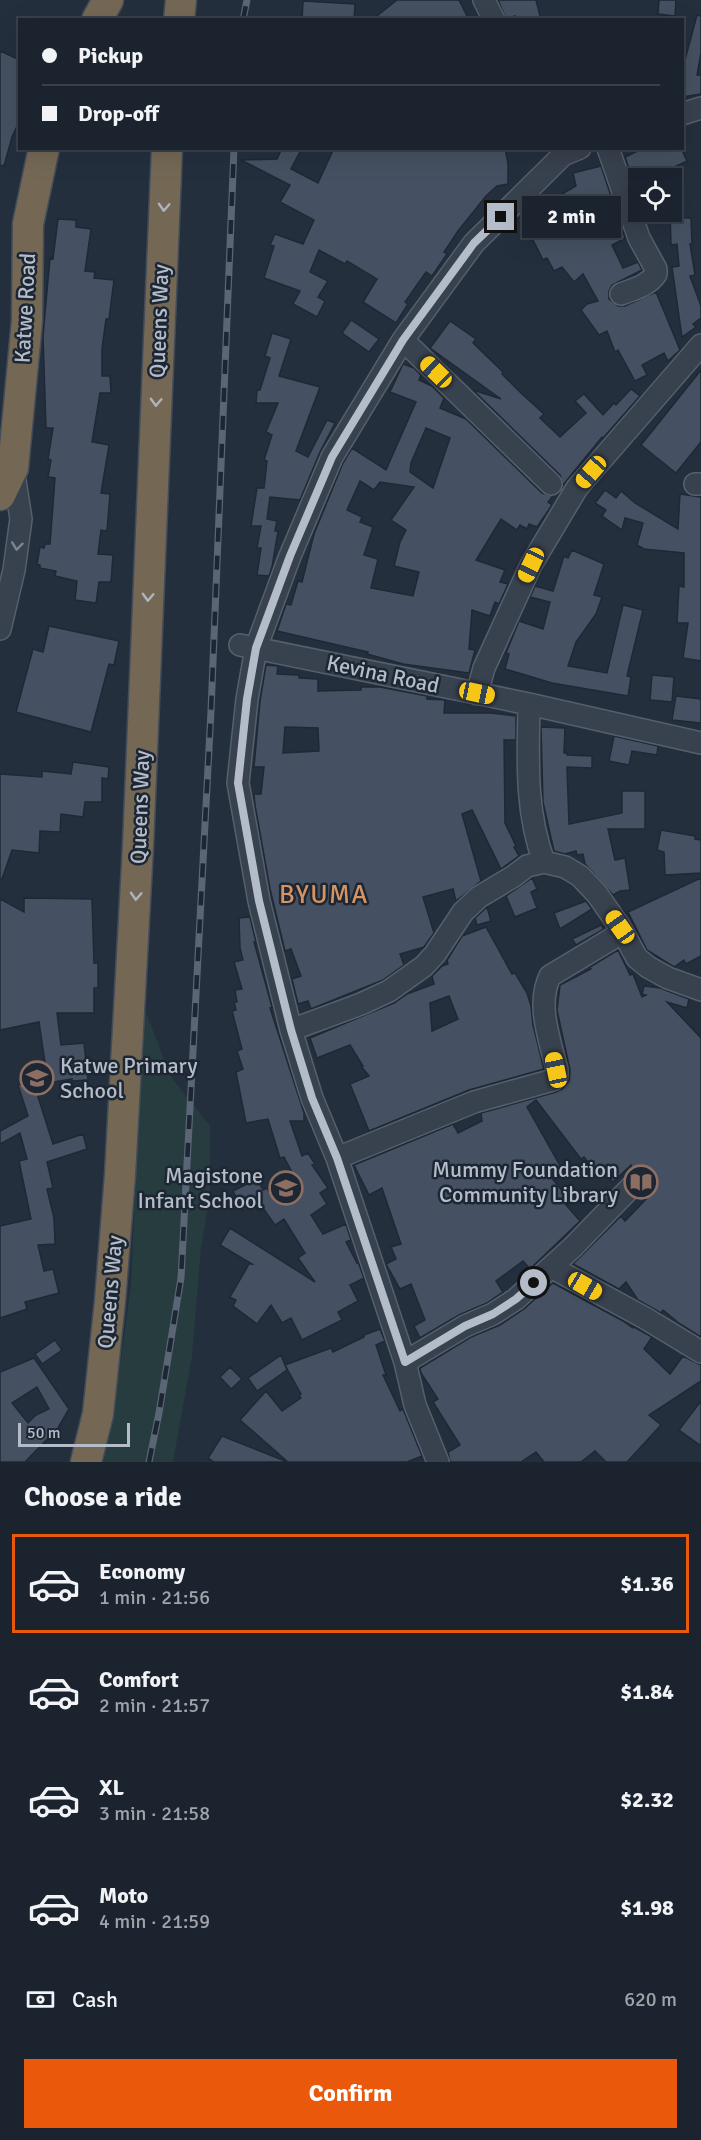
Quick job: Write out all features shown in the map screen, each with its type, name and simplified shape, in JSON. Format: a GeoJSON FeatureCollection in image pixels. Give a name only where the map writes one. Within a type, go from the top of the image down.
{"type":"FeatureCollection","features":[{"type":"Feature","properties":{"kind":"highway"},"geometry":{"type":"LineString","coordinates":[[98,18],[108,0]]}},
{"type":"Feature","properties":{"kind":"highway"},"geometry":{"type":"LineString","coordinates":[[178,18],[181,0]]}},
{"type":"Feature","properties":{"kind":"highway","name":"Katwe Road"},"geometry":{"type":"LineString","coordinates":[[6,501],[13,468],[27,321],[28,224],[44,150]]}},
{"type":"Feature","properties":{"kind":"highway","name":"Queens Way"},"geometry":{"type":"LineString","coordinates":[[86,1462],[98,1413],[121,1163],[138,846],[167,150]]}},
{"type":"Feature","properties":{"kind":"street"},"geometry":{"type":"LineString","coordinates":[[484,0],[493,18]]}},
{"type":"Feature","properties":{"kind":"street"},"geometry":{"type":"LineString","coordinates":[[684,113],[701,108]]}},
{"type":"Feature","properties":{"kind":"street"},"geometry":{"type":"LineString","coordinates":[[609,150],[639,238],[656,269],[656,274],[642,286],[621,294]]}},
{"type":"Feature","properties":{"kind":"street"},"geometry":{"type":"LineString","coordinates":[[438,1462],[415,1405],[405,1362],[337,1158],[312,1098],[291,1030],[259,901],[238,783],[247,699],[248,647],[332,457],[403,340],[474,243],[567,151]]}},
{"type":"Feature","properties":{"kind":"street"},"geometry":{"type":"LineString","coordinates":[[403,340],[551,484]]}},
{"type":"Feature","properties":{"kind":"street"},"geometry":{"type":"LineString","coordinates":[[477,693],[484,668],[531,565],[577,488],[701,345]]}},
{"type":"Feature","properties":{"kind":"street","name":"Katwe Road"},"geometry":{"type":"LineString","coordinates":[[0,629],[14,570],[21,519],[6,501]]}},
{"type":"Feature","properties":{"kind":"street","name":"Kevina Road"},"geometry":{"type":"LineString","coordinates":[[248,647],[529,704],[701,743]]}},
{"type":"Feature","properties":{"kind":"street"},"geometry":{"type":"LineString","coordinates":[[529,704],[531,819],[544,862]]}},
{"type":"Feature","properties":{"kind":"street"},"geometry":{"type":"LineString","coordinates":[[291,1030],[389,992],[424,966],[435,954],[463,912],[479,897],[527,866],[544,862],[565,867],[580,876],[597,894],[623,932],[637,958],[648,967],[668,978],[701,990]]}},
{"type":"Feature","properties":{"kind":"street"},"geometry":{"type":"LineString","coordinates":[[337,1158],[474,1102],[553,1080],[556,1070],[543,1002],[547,981],[550,976],[623,932]]}},
{"type":"Feature","properties":{"kind":"street"},"geometry":{"type":"LineString","coordinates":[[405,1362],[516,1299],[635,1183]]}},
{"type":"Feature","properties":{"kind":"street"},"geometry":{"type":"LineString","coordinates":[[551,1267],[645,1318],[701,1352]]}},
{"type":"Feature","properties":{"kind":"green space"},"geometry":{"type":"Polygon","coordinates":[[[140,997],[171,1077],[210,1126],[210,1194],[201,1248],[192,1356],[173,1462],[99,1462],[121,1360],[131,1286],[140,1081],[140,997]]]}},
{"type":"Feature","properties":{"kind":"building"},"geometry":{"type":"Polygon","coordinates":[[[397,0],[459,0],[468,18],[374,18],[397,0]]]}},
{"type":"Feature","properties":{"kind":"building"},"geometry":{"type":"Polygon","coordinates":[[[498,0],[536,0],[540,18],[516,18],[515,16],[506,18],[498,0]]]}},
{"type":"Feature","properties":{"kind":"building"},"geometry":{"type":"Polygon","coordinates":[[[659,0],[676,0],[675,16],[658,14],[659,0]]]}},
{"type":"Feature","properties":{"kind":"building"},"geometry":{"type":"Polygon","coordinates":[[[303,1],[355,4],[354,18],[302,18],[303,1]]]}},
{"type":"Feature","properties":{"kind":"building"},"geometry":{"type":"Polygon","coordinates":[[[697,15],[701,16],[701,53],[697,75],[701,75],[701,94],[684,97],[684,64],[697,15]]]}},
{"type":"Feature","properties":{"kind":"building"},"geometry":{"type":"Polygon","coordinates":[[[0,51],[18,59],[18,124],[4,166],[0,165],[0,51]]]}},
{"type":"Feature","properties":{"kind":"building"},"geometry":{"type":"Polygon","coordinates":[[[281,150],[301,150],[291,169],[318,183],[333,150],[505,150],[508,184],[497,186],[486,196],[458,231],[444,252],[447,254],[432,276],[426,272],[405,302],[408,304],[396,323],[363,302],[377,279],[347,261],[345,264],[319,250],[310,272],[328,281],[318,297],[325,301],[317,317],[293,304],[300,291],[264,278],[274,246],[270,245],[275,234],[303,244],[314,220],[280,202],[290,185],[241,160],[277,159],[281,150]]]}},
{"type":"Feature","properties":{"kind":"building"},"geometry":{"type":"Polygon","coordinates":[[[640,150],[682,150],[687,161],[672,168],[629,168],[625,157],[640,150]]]}},
{"type":"Feature","properties":{"kind":"building"},"geometry":{"type":"Polygon","coordinates":[[[601,166],[625,238],[612,245],[623,268],[638,262],[642,270],[612,285],[609,299],[618,306],[625,306],[656,292],[680,350],[668,361],[664,353],[642,365],[647,375],[635,381],[618,350],[615,352],[607,331],[599,335],[581,310],[587,304],[598,301],[583,274],[574,282],[562,267],[554,271],[547,258],[543,260],[533,240],[531,241],[518,220],[576,186],[573,173],[601,166]]]}},
{"type":"Feature","properties":{"kind":"building"},"geometry":{"type":"Polygon","coordinates":[[[682,218],[691,218],[692,244],[690,244],[695,275],[690,276],[701,306],[701,318],[693,324],[696,327],[682,337],[672,267],[679,266],[677,244],[671,245],[670,222],[682,222],[682,218]]]}},
{"type":"Feature","properties":{"kind":"building"},"geometry":{"type":"Polygon","coordinates":[[[58,219],[76,220],[76,227],[91,229],[85,271],[95,272],[94,278],[114,280],[102,349],[102,376],[110,376],[111,393],[100,393],[92,442],[109,445],[101,493],[110,494],[107,531],[101,530],[98,554],[113,555],[111,582],[99,582],[96,603],[75,600],[77,581],[55,576],[56,571],[40,568],[37,564],[40,547],[44,548],[45,544],[50,544],[55,478],[48,477],[51,460],[48,459],[53,428],[46,428],[43,336],[50,258],[53,259],[58,219]]]}},
{"type":"Feature","properties":{"kind":"building"},"geometry":{"type":"Polygon","coordinates":[[[351,320],[379,339],[369,352],[342,333],[351,320]]]}},
{"type":"Feature","properties":{"kind":"building"},"geometry":{"type":"Polygon","coordinates":[[[450,321],[476,339],[473,343],[544,414],[540,418],[560,437],[586,413],[575,401],[584,394],[603,415],[631,389],[640,396],[602,437],[563,485],[560,475],[473,390],[501,399],[430,348],[450,321]]]}},
{"type":"Feature","properties":{"kind":"building"},"geometry":{"type":"Polygon","coordinates":[[[272,333],[291,339],[279,376],[320,387],[296,451],[308,457],[327,420],[335,423],[300,500],[270,497],[267,519],[277,521],[275,531],[278,531],[269,576],[257,575],[261,548],[257,548],[261,526],[251,526],[257,488],[264,488],[267,461],[264,460],[272,435],[266,432],[278,403],[256,403],[257,390],[260,390],[270,358],[265,356],[272,333]]]}},
{"type":"Feature","properties":{"kind":"building"},"geometry":{"type":"Polygon","coordinates":[[[403,364],[414,368],[421,375],[419,380],[432,386],[444,398],[440,408],[466,419],[542,493],[553,496],[548,502],[552,505],[537,527],[529,524],[527,529],[520,525],[517,530],[501,519],[476,560],[505,570],[500,582],[508,584],[499,604],[495,602],[490,616],[472,610],[469,649],[475,650],[469,673],[403,664],[367,654],[368,652],[277,631],[286,604],[291,605],[298,581],[302,582],[314,534],[343,463],[352,448],[386,470],[416,402],[390,392],[403,364]],[[426,428],[411,463],[410,472],[433,488],[450,438],[426,428]],[[360,481],[347,510],[362,517],[360,522],[373,527],[364,555],[378,559],[371,588],[413,596],[419,572],[394,566],[400,542],[406,530],[391,520],[414,487],[380,482],[374,490],[360,481]]]}},
{"type":"Feature","properties":{"kind":"building"},"geometry":{"type":"Polygon","coordinates":[[[701,370],[701,442],[676,473],[641,445],[701,370]]]}},
{"type":"Feature","properties":{"kind":"building"},"geometry":{"type":"Polygon","coordinates":[[[605,490],[616,498],[621,491],[635,503],[678,529],[680,494],[701,497],[701,661],[683,658],[688,623],[677,623],[679,586],[684,587],[684,553],[644,549],[637,545],[643,523],[625,518],[622,530],[602,516],[606,510],[595,503],[605,490]]]}},
{"type":"Feature","properties":{"kind":"building"},"geometry":{"type":"Polygon","coordinates":[[[572,550],[604,564],[594,595],[602,597],[596,614],[576,642],[568,666],[607,673],[623,605],[643,610],[627,676],[631,677],[628,696],[552,683],[505,669],[509,654],[506,653],[519,621],[543,629],[550,602],[530,597],[535,586],[553,591],[564,556],[568,558],[572,550]]]}},
{"type":"Feature","properties":{"kind":"building"},"geometry":{"type":"Polygon","coordinates":[[[49,626],[119,641],[114,665],[109,664],[91,732],[16,712],[33,649],[43,652],[49,626]]]}},
{"type":"Feature","properties":{"kind":"building"},"geometry":{"type":"Polygon","coordinates":[[[266,665],[278,666],[277,674],[318,679],[318,691],[380,687],[427,696],[427,699],[445,700],[444,713],[491,713],[516,716],[516,740],[504,740],[505,823],[519,856],[501,869],[472,810],[462,814],[481,881],[456,901],[453,889],[423,897],[434,933],[424,947],[400,954],[404,965],[383,980],[311,1009],[308,1001],[298,1004],[292,979],[301,976],[291,949],[285,951],[270,889],[255,805],[254,794],[261,794],[264,767],[254,767],[266,665]],[[285,727],[283,753],[319,751],[318,728],[285,727]]]}},
{"type":"Feature","properties":{"kind":"building"},"geometry":{"type":"Polygon","coordinates":[[[652,675],[674,677],[672,702],[650,700],[652,675]]]}},
{"type":"Feature","properties":{"kind":"building"},"geometry":{"type":"Polygon","coordinates":[[[676,696],[701,699],[701,723],[672,720],[676,696]]]}},
{"type":"Feature","properties":{"kind":"building"},"geometry":{"type":"Polygon","coordinates":[[[541,727],[565,728],[564,753],[567,755],[592,756],[592,768],[567,767],[569,824],[622,813],[622,791],[645,791],[645,829],[608,829],[615,860],[625,858],[630,890],[620,891],[613,895],[585,864],[583,854],[577,855],[576,851],[565,854],[554,851],[543,802],[541,727]]]}},
{"type":"Feature","properties":{"kind":"building"},"geometry":{"type":"Polygon","coordinates":[[[614,736],[658,746],[657,755],[632,751],[629,765],[609,761],[614,736]]]}},
{"type":"Feature","properties":{"kind":"building"},"geometry":{"type":"Polygon","coordinates":[[[73,762],[109,767],[108,779],[102,778],[102,802],[85,802],[83,817],[61,814],[60,832],[40,831],[39,853],[12,850],[2,879],[0,879],[0,774],[42,777],[42,771],[71,774],[73,762]]]}},
{"type":"Feature","properties":{"kind":"building"},"geometry":{"type":"Polygon","coordinates":[[[661,830],[695,836],[695,839],[701,840],[701,873],[665,875],[664,852],[657,850],[661,830]]]}},
{"type":"Feature","properties":{"kind":"building"},"geometry":{"type":"Polygon","coordinates":[[[532,878],[537,889],[531,892],[537,908],[515,917],[506,896],[532,878]]]}},
{"type":"Feature","properties":{"kind":"building"},"geometry":{"type":"Polygon","coordinates":[[[701,878],[701,956],[686,964],[684,960],[674,967],[647,950],[628,912],[701,878]]]}},
{"type":"Feature","properties":{"kind":"building"},"geometry":{"type":"Polygon","coordinates":[[[24,898],[92,899],[94,963],[98,963],[98,988],[94,988],[94,1013],[57,1013],[61,1045],[84,1043],[88,1080],[72,1081],[72,1079],[48,1083],[39,1022],[0,1030],[0,899],[24,912],[24,898]]]}},
{"type":"Feature","properties":{"kind":"building"},"geometry":{"type":"Polygon","coordinates":[[[586,901],[592,909],[560,929],[554,913],[586,901]]]}},
{"type":"Feature","properties":{"kind":"building"},"geometry":{"type":"Polygon","coordinates":[[[487,907],[491,921],[477,925],[475,918],[487,907]]]}},
{"type":"Feature","properties":{"kind":"building"},"geometry":{"type":"Polygon","coordinates":[[[250,917],[256,942],[254,942],[272,1007],[270,1008],[304,1113],[304,1121],[290,1121],[302,1156],[308,1153],[315,1164],[312,1165],[328,1188],[320,1193],[327,1204],[311,1215],[323,1234],[346,1224],[351,1240],[346,1242],[364,1278],[350,1285],[358,1301],[338,1312],[342,1320],[302,1340],[291,1318],[282,1323],[271,1305],[257,1324],[233,1306],[236,1300],[230,1297],[249,1264],[252,1264],[220,1245],[230,1228],[315,1282],[298,1258],[305,1253],[284,1219],[275,1225],[263,1208],[259,1211],[254,1204],[243,1211],[233,1191],[257,1179],[263,1190],[267,1188],[272,1196],[296,1180],[284,1157],[280,1158],[268,1119],[246,1123],[236,1072],[243,1069],[237,1051],[242,1049],[232,1011],[236,1010],[235,990],[242,989],[234,962],[243,960],[240,948],[239,918],[250,917]]]}},
{"type":"Feature","properties":{"kind":"building"},"geometry":{"type":"Polygon","coordinates":[[[601,925],[604,929],[576,945],[572,939],[601,925]]]}},
{"type":"Feature","properties":{"kind":"building"},"geometry":{"type":"Polygon","coordinates":[[[486,927],[512,974],[515,973],[527,993],[531,1006],[533,1025],[544,1069],[469,1090],[369,1131],[350,1084],[369,1076],[350,1045],[317,1058],[310,1038],[394,1003],[410,992],[434,984],[432,976],[442,966],[448,964],[447,960],[462,936],[486,927]],[[449,996],[430,1003],[432,1031],[458,1019],[449,996]]]}},
{"type":"Feature","properties":{"kind":"building"},"geometry":{"type":"Polygon","coordinates":[[[618,950],[630,975],[633,974],[642,997],[646,995],[642,994],[644,986],[660,988],[689,999],[687,1008],[667,1002],[701,1038],[701,1337],[663,1310],[661,1313],[638,1300],[626,1282],[619,1289],[573,1264],[621,1216],[625,1221],[651,1194],[646,1188],[647,1180],[644,1174],[634,1171],[631,1165],[613,1182],[599,1166],[594,1170],[584,1157],[581,1159],[536,1100],[527,1107],[563,1171],[551,1177],[571,1202],[566,1205],[580,1221],[530,1269],[523,1261],[496,1281],[503,1292],[487,1303],[459,1315],[420,1338],[414,1326],[425,1320],[411,1284],[400,1289],[386,1264],[396,1259],[391,1247],[401,1244],[382,1188],[369,1195],[354,1165],[453,1124],[458,1133],[482,1121],[481,1113],[562,1089],[569,1081],[570,1070],[557,1010],[560,985],[591,969],[590,967],[618,950]]]}},
{"type":"Feature","properties":{"kind":"building"},"geometry":{"type":"Polygon","coordinates":[[[33,1081],[53,1144],[83,1134],[87,1149],[47,1162],[53,1188],[47,1189],[54,1218],[55,1244],[38,1245],[44,1271],[53,1269],[59,1293],[25,1302],[27,1309],[0,1318],[0,1226],[31,1219],[19,1161],[27,1159],[20,1133],[0,1144],[0,1131],[28,1116],[18,1085],[33,1081]]]}},
{"type":"Feature","properties":{"kind":"building"},"geometry":{"type":"Polygon","coordinates":[[[553,1283],[652,1337],[644,1349],[670,1374],[683,1356],[701,1365],[701,1381],[649,1415],[661,1425],[627,1462],[606,1462],[595,1451],[581,1462],[544,1462],[536,1452],[521,1462],[450,1462],[448,1452],[460,1445],[433,1402],[438,1399],[420,1368],[471,1337],[500,1325],[524,1309],[553,1283]]]}},
{"type":"Feature","properties":{"kind":"building"},"geometry":{"type":"Polygon","coordinates":[[[380,1329],[385,1341],[376,1345],[386,1375],[383,1375],[400,1411],[403,1409],[422,1456],[407,1462],[288,1462],[240,1420],[266,1391],[282,1411],[301,1398],[285,1365],[331,1348],[333,1352],[380,1329]]]}},
{"type":"Feature","properties":{"kind":"building"},"geometry":{"type":"Polygon","coordinates":[[[55,1340],[62,1350],[42,1364],[35,1354],[55,1340]]]}},
{"type":"Feature","properties":{"kind":"building"},"geometry":{"type":"Polygon","coordinates":[[[281,1355],[287,1370],[257,1391],[248,1378],[281,1355]]]}},
{"type":"Feature","properties":{"kind":"building"},"geometry":{"type":"Polygon","coordinates":[[[34,1358],[69,1409],[58,1428],[25,1462],[0,1462],[0,1372],[34,1358]],[[37,1387],[12,1403],[28,1423],[36,1415],[49,1409],[37,1387]]]}},
{"type":"Feature","properties":{"kind":"building"},"geometry":{"type":"Polygon","coordinates":[[[230,1367],[242,1379],[231,1389],[220,1377],[230,1367]]]}},
{"type":"Feature","properties":{"kind":"building"},"geometry":{"type":"Polygon","coordinates":[[[701,1401],[701,1446],[679,1430],[701,1401]]]}},
{"type":"Feature","properties":{"kind":"building"},"geometry":{"type":"Polygon","coordinates":[[[222,1436],[285,1462],[214,1462],[208,1458],[222,1436]]]}},
{"type":"Feature","properties":{"kind":"railway"},"geometry":{"type":"LineString","coordinates":[[243,18],[247,0]]}},
{"type":"Feature","properties":{"kind":"railway"},"geometry":{"type":"LineString","coordinates":[[149,1462],[181,1278],[211,711],[234,150]]}},
{"type":"Feature","properties":{"kind":"place","name":"Katwe Primary School"},"geometry":{"type":"Point","coordinates":[37,1078]}},
{"type":"Feature","properties":{"kind":"place","name":"Mummy Foundation Community Library"},"geometry":{"type":"Point","coordinates":[641,1182]}},
{"type":"Feature","properties":{"kind":"place","name":"Magistone Infant School"},"geometry":{"type":"Point","coordinates":[286,1188]}},
{"type":"Feature","properties":{"kind":"district","name":"BYUMA"},"geometry":{"type":"Point","coordinates":[324,895]}},
{"type":"Feature","properties":{"kind":"route"},"geometry":{"type":"LineString","coordinates":[[501,217],[474,243],[403,340],[332,457],[290,556],[256,648],[247,699],[238,783],[259,901],[291,1030],[312,1098],[337,1158],[405,1362],[465,1326],[493,1314],[516,1299],[534,1283]]}}]}
